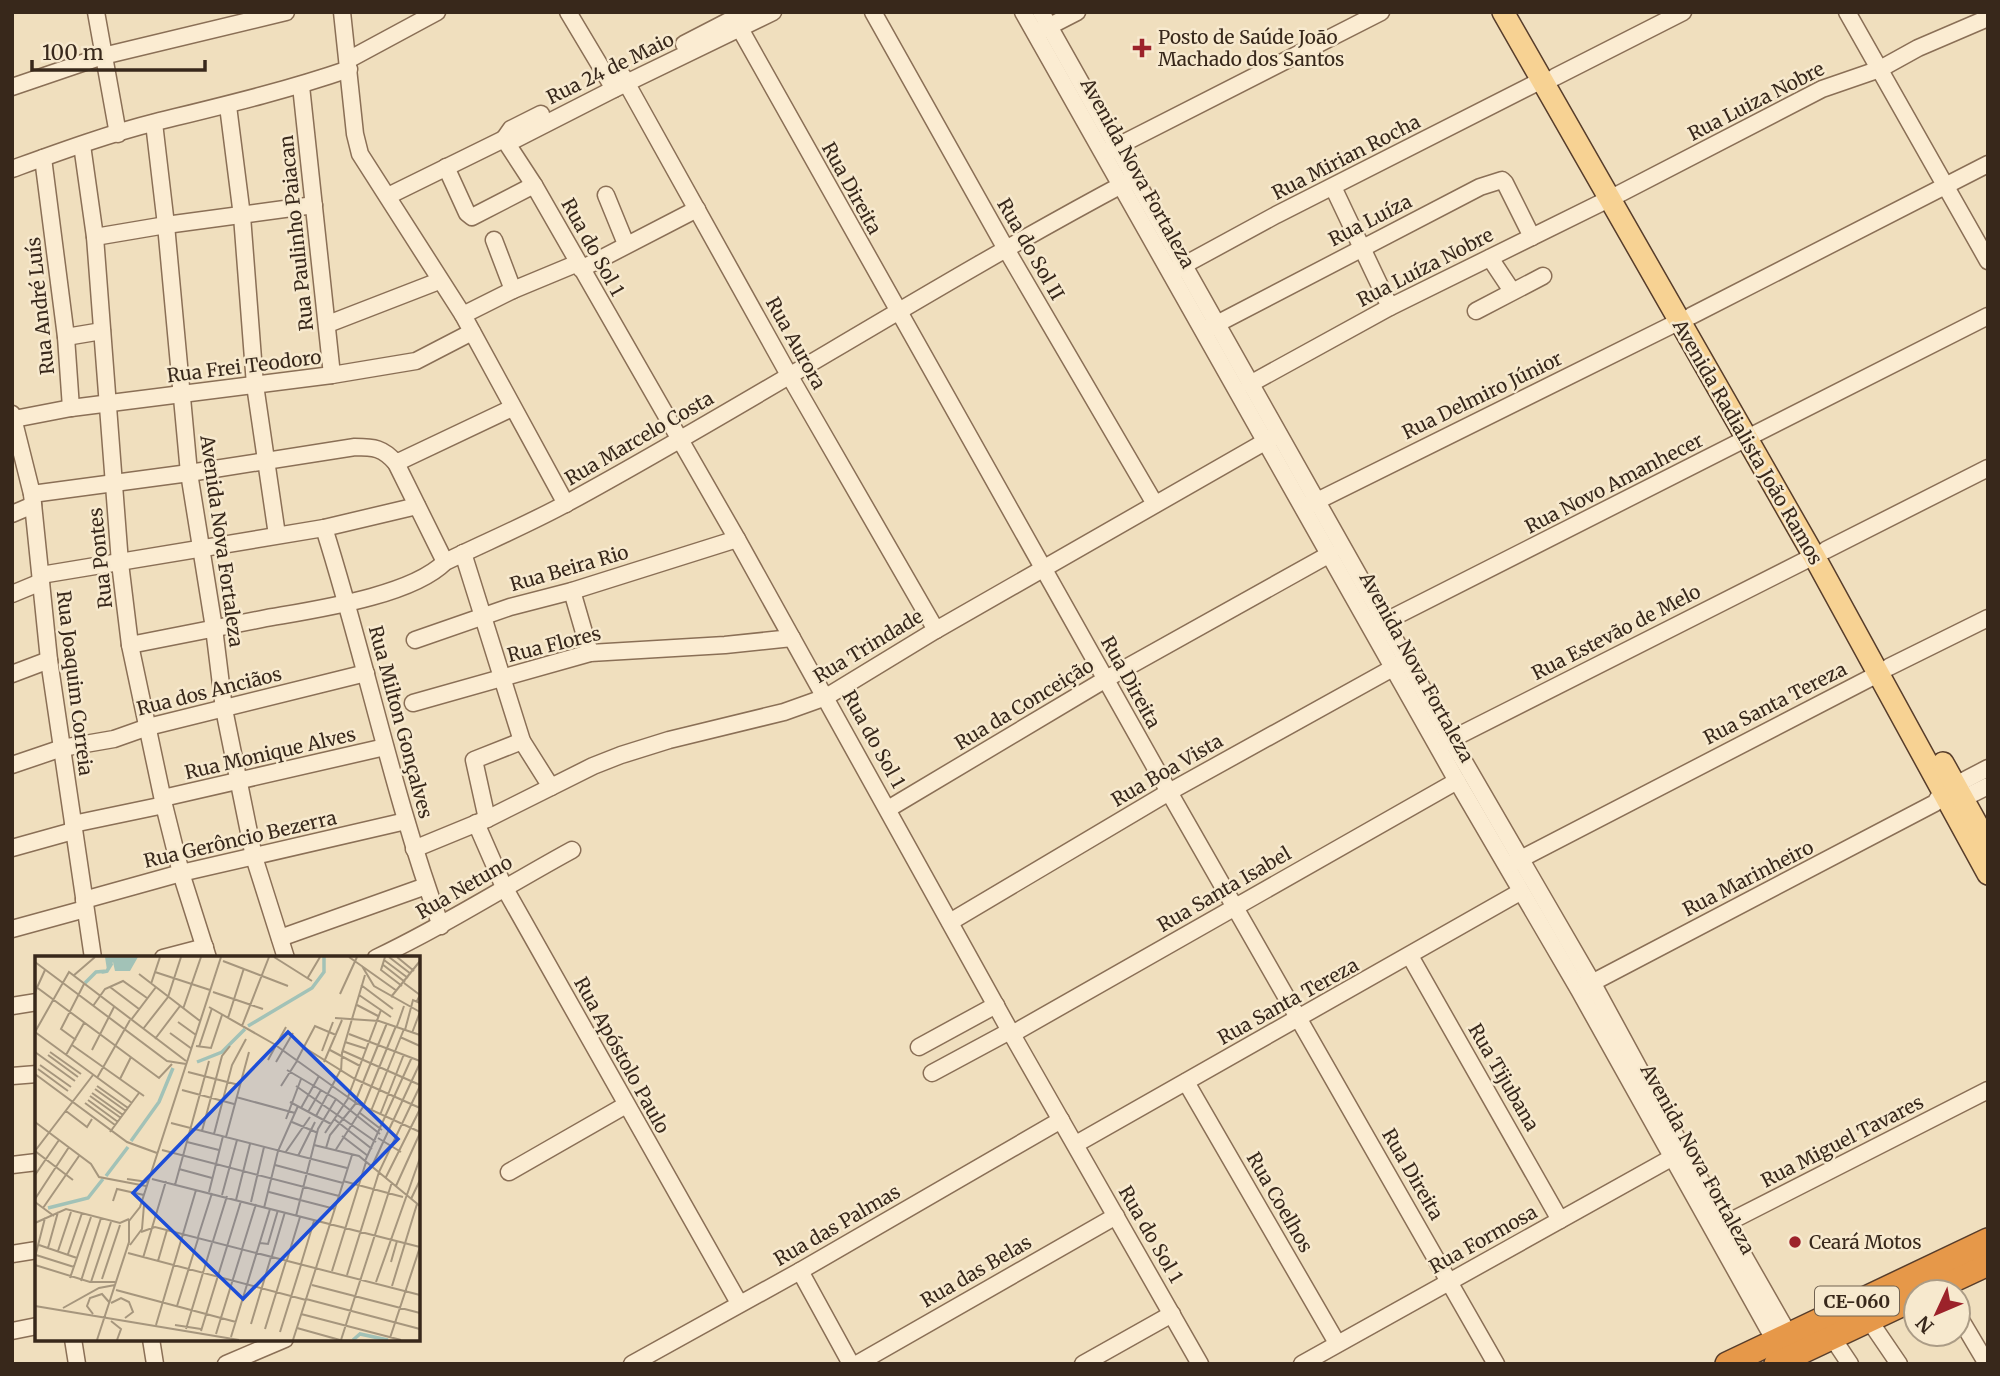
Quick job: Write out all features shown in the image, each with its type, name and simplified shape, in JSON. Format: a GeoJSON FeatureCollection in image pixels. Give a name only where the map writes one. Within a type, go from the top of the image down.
{"type":"FeatureCollection","features":[{"type":"Feature","properties":{"kind":"highway","name":"CE-060"},"geometry":{"type":"LineString","coordinates":[[1780,1347],[1988,1240]]}},
{"type":"Feature","properties":{"kind":"highway"},"geometry":{"type":"LineString","coordinates":[[1961,1278],[1988,1264]]}},
{"type":"Feature","properties":{"kind":"highway","name":"CE-060"},"geometry":{"type":"LineString","coordinates":[[1727,1364],[1780,1347],[1832,1338],[1902,1305]]}},
{"type":"Feature","properties":{"kind":"main road","name":"Avenida Radialista João Ramos"},"geometry":{"type":"LineString","coordinates":[[1503,12],[1548,79],[1820,553],[1988,874]]}},
{"type":"Feature","properties":{"kind":"main road","name":"Avenida Radialista João Ramos"},"geometry":{"type":"LineString","coordinates":[[1518,12],[1548,79]]}},
{"type":"Feature","properties":{"kind":"main road","name":"Avenida Radialista João Ramos"},"geometry":{"type":"LineString","coordinates":[[1949,797],[1988,844]]}},
{"type":"Feature","properties":{"kind":"street"},"geometry":{"type":"LineString","coordinates":[[96,12],[118,134]]}},
{"type":"Feature","properties":{"kind":"street"},"geometry":{"type":"LineString","coordinates":[[12,87],[103,56],[285,12]]}},
{"type":"Feature","properties":{"kind":"street"},"geometry":{"type":"LineString","coordinates":[[342,12],[356,144],[439,281],[463,315],[566,504]]}},
{"type":"Feature","properties":{"kind":"street"},"geometry":{"type":"LineString","coordinates":[[12,169],[154,123],[301,86],[348,64],[437,12]]}},
{"type":"Feature","properties":{"kind":"street","name":"Rua Aurora"},"geometry":{"type":"LineString","coordinates":[[568,12],[618,82],[698,209],[789,375],[936,630]]}},
{"type":"Feature","properties":{"kind":"street","name":"Rua 24 de Maio"},"geometry":{"type":"LineString","coordinates":[[388,196],[504,139],[516,139],[618,82],[740,20],[773,12]]}},
{"type":"Feature","properties":{"kind":"street","name":"Rua do Sol II"},"geometry":{"type":"LineString","coordinates":[[873,12],[1006,249],[1155,504]]}},
{"type":"Feature","properties":{"kind":"street","name":"Avenida Nova Fortaleza"},"geometry":{"type":"LineString","coordinates":[[1023,12],[1042,24],[1176,269],[1721,1226],[1780,1347]]}},
{"type":"Feature","properties":{"kind":"street"},"geometry":{"type":"LineString","coordinates":[[1042,24],[1077,12]]}},
{"type":"Feature","properties":{"kind":"street"},"geometry":{"type":"LineString","coordinates":[[1109,150],[1381,12]]}},
{"type":"Feature","properties":{"kind":"street","name":"Rua Mirian Rocha"},"geometry":{"type":"LineString","coordinates":[[1176,269],[1333,187],[1684,12]]}},
{"type":"Feature","properties":{"kind":"street"},"geometry":{"type":"LineString","coordinates":[[1847,12],[1988,261]]}},
{"type":"Feature","properties":{"kind":"street","name":"Rua Direita"},"geometry":{"type":"LineString","coordinates":[[740,20],[898,313],[1496,1364]]}},
{"type":"Feature","properties":{"kind":"street","name":"Rua Luiza Nobre"},"geometry":{"type":"LineString","coordinates":[[1616,196],[1822,89],[1880,69],[1918,48],[1987,20]]}},
{"type":"Feature","properties":{"kind":"street","name":"Rua Paulinho Paiacan"},"geometry":{"type":"LineString","coordinates":[[301,86],[332,376]]}},
{"type":"Feature","properties":{"kind":"street"},"geometry":{"type":"LineString","coordinates":[[228,106],[242,216],[255,385],[277,535]]}},
{"type":"Feature","properties":{"kind":"street","name":"Avenida Nova Fortaleza"},"geometry":{"type":"LineString","coordinates":[[154,123],[190,473],[224,709],[254,857],[285,956]]}},
{"type":"Feature","properties":{"kind":"street","name":"Rua do Sol 1"},"geometry":{"type":"LineString","coordinates":[[504,139],[534,185],[737,539],[1011,1032],[1200,1364]]}},
{"type":"Feature","properties":{"kind":"street","name":"Rua Pontes"},"geometry":{"type":"LineString","coordinates":[[82,145],[95,237],[120,563],[130,645],[163,802],[181,873],[206,953]]}},
{"type":"Feature","properties":{"kind":"street","name":"Rua André Luís"},"geometry":{"type":"LineString","coordinates":[[43,158],[66,337],[71,408]]}},
{"type":"Feature","properties":{"kind":"street","name":"Rua Delmiro Júnior"},"geometry":{"type":"LineString","coordinates":[[1311,505],[1988,164]]}},
{"type":"Feature","properties":{"kind":"street"},"geometry":{"type":"LineString","coordinates":[[446,167],[467,213],[472,217],[534,185]]}},
{"type":"Feature","properties":{"kind":"street","name":"Rua Luíza"},"geometry":{"type":"LineString","coordinates":[[1210,327],[1480,187],[1502,180],[1532,237]]}},
{"type":"Feature","properties":{"kind":"street","name":"Rua Marcelo Costa"},"geometry":{"type":"LineString","coordinates":[[130,645],[348,603],[392,590],[436,571],[445,562],[566,504],[680,440],[1006,249],[1127,182]]}},
{"type":"Feature","properties":{"kind":"street"},"geometry":{"type":"LineString","coordinates":[[1333,187],[1390,307]]}},
{"type":"Feature","properties":{"kind":"street"},"geometry":{"type":"LineString","coordinates":[[606,195],[626,244]]}},
{"type":"Feature","properties":{"kind":"street","name":"Rua Luíza Nobre"},"geometry":{"type":"LineString","coordinates":[[1250,384],[1390,307],[1616,196]]}},
{"type":"Feature","properties":{"kind":"street"},"geometry":{"type":"LineString","coordinates":[[95,237],[314,205]]}},
{"type":"Feature","properties":{"kind":"street"},"geometry":{"type":"LineString","coordinates":[[463,315],[513,290],[579,266],[698,209]]}},
{"type":"Feature","properties":{"kind":"street"},"geometry":{"type":"LineString","coordinates":[[494,240],[513,290]]}},
{"type":"Feature","properties":{"kind":"street"},"geometry":{"type":"LineString","coordinates":[[1490,258],[1512,291]]}},
{"type":"Feature","properties":{"kind":"street"},"geometry":{"type":"LineString","coordinates":[[1476,311],[1543,276]]}},
{"type":"Feature","properties":{"kind":"street"},"geometry":{"type":"LineString","coordinates":[[328,324],[439,281]]}},
{"type":"Feature","properties":{"kind":"street","name":"Rua Novo Amanhecer"},"geometry":{"type":"LineString","coordinates":[[1379,625],[1988,316]]}},
{"type":"Feature","properties":{"kind":"street","name":"Avenida Nova Fortaleza"},"geometry":{"type":"LineString","coordinates":[[1210,327],[1250,384],[1273,438]]}},
{"type":"Feature","properties":{"kind":"street"},"geometry":{"type":"LineString","coordinates":[[66,337],[102,331]]}},
{"type":"Feature","properties":{"kind":"street","name":"Rua Frei Teodoro"},"geometry":{"type":"LineString","coordinates":[[13,420],[71,408],[332,376],[416,361],[472,332]]}},
{"type":"Feature","properties":{"kind":"street"},"geometry":{"type":"LineString","coordinates":[[396,463],[512,408]]}},
{"type":"Feature","properties":{"kind":"street","name":"Rua Joaquim Correia"},"geometry":{"type":"LineString","coordinates":[[13,420],[33,500],[48,660],[93,956]]}},
{"type":"Feature","properties":{"kind":"street","name":"Rua Trindade"},"geometry":{"type":"LineString","coordinates":[[414,849],[482,821],[621,755],[669,740],[784,712],[826,697],[936,630],[1273,438]]}},
{"type":"Feature","properties":{"kind":"street"},"geometry":{"type":"LineString","coordinates":[[12,513],[33,500],[114,483],[355,447],[374,447],[386,452],[396,463],[445,562]]}},
{"type":"Feature","properties":{"kind":"street","name":"Rua Estevão de Melo"},"geometry":{"type":"LineString","coordinates":[[1444,743],[1988,468]]}},
{"type":"Feature","properties":{"kind":"street","name":"Avenida Nova Fortaleza"},"geometry":{"type":"LineString","coordinates":[[1311,505],[1330,554],[1379,625]]}},
{"type":"Feature","properties":{"kind":"street"},"geometry":{"type":"LineString","coordinates":[[12,594],[41,578],[324,528],[417,506]]}},
{"type":"Feature","properties":{"kind":"street","name":"Rua Milton Gonçalves"},"geometry":{"type":"LineString","coordinates":[[324,528],[348,603],[414,849],[441,926]]}},
{"type":"Feature","properties":{"kind":"street","name":"Rua Beira Rio"},"geometry":{"type":"LineString","coordinates":[[415,640],[510,607],[572,591],[737,539]]}},
{"type":"Feature","properties":{"kind":"street"},"geometry":{"type":"LineString","coordinates":[[463,553],[523,741],[551,787]]}},
{"type":"Feature","properties":{"kind":"street","name":"Rua da Conceição"},"geometry":{"type":"LineString","coordinates":[[888,809],[1106,679],[1330,554]]}},
{"type":"Feature","properties":{"kind":"street"},"geometry":{"type":"LineString","coordinates":[[572,591],[590,653]]}},
{"type":"Feature","properties":{"kind":"street","name":"Rua Santa Tereza"},"geometry":{"type":"LineString","coordinates":[[1513,863],[1988,618]]}},
{"type":"Feature","properties":{"kind":"street","name":"Rua Flores"},"geometry":{"type":"LineString","coordinates":[[413,703],[590,653],[792,638]]}},
{"type":"Feature","properties":{"kind":"street"},"geometry":{"type":"LineString","coordinates":[[12,674],[48,660]]}},
{"type":"Feature","properties":{"kind":"street","name":"Rua Boa Vista"},"geometry":{"type":"LineString","coordinates":[[950,922],[1169,792],[1400,664]]}},
{"type":"Feature","properties":{"kind":"street","name":"Rua dos Anciãos"},"geometry":{"type":"LineString","coordinates":[[12,765],[62,748],[114,739],[148,727],[366,673]]}},
{"type":"Feature","properties":{"kind":"street","name":"Rua Apóstolo Paulo"},"geometry":{"type":"LineString","coordinates":[[523,741],[474,760],[482,821],[504,887],[739,1303]]}},
{"type":"Feature","properties":{"kind":"street","name":"Avenida Nova Fortaleza"},"geometry":{"type":"LineString","coordinates":[[1444,743],[1457,781],[1513,863],[1520,892],[1586,986]]}},
{"type":"Feature","properties":{"kind":"street","name":"Rua Monique Alves"},"geometry":{"type":"LineString","coordinates":[[12,848],[73,827],[163,802],[385,747]]}},
{"type":"Feature","properties":{"kind":"street"},"geometry":{"type":"LineString","coordinates":[[1949,797],[1988,768]]}},
{"type":"Feature","properties":{"kind":"street","name":"Rua Santa Isabel"},"geometry":{"type":"LineString","coordinates":[[932,1073],[1011,1032],[1457,781]]}},
{"type":"Feature","properties":{"kind":"street"},"geometry":{"type":"LineString","coordinates":[[1949,797],[1988,786]]}},
{"type":"Feature","properties":{"kind":"street","name":"Rua Marinheiro"},"geometry":{"type":"LineString","coordinates":[[1586,986],[1949,797]]}},
{"type":"Feature","properties":{"kind":"street","name":"Rua Gerôncio Bezerra"},"geometry":{"type":"LineString","coordinates":[[12,929],[181,873],[406,821]]}},
{"type":"Feature","properties":{"kind":"street","name":"Rua Netuno"},"geometry":{"type":"LineString","coordinates":[[380,956],[441,926],[504,887],[572,850]]}},
{"type":"Feature","properties":{"kind":"street"},"geometry":{"type":"LineString","coordinates":[[280,938],[426,886]]}},
{"type":"Feature","properties":{"kind":"street","name":"Rua Santa Tereza"},"geometry":{"type":"LineString","coordinates":[[1076,1144],[1520,892]]}},
{"type":"Feature","properties":{"kind":"street"},"geometry":{"type":"LineString","coordinates":[[180,956],[206,953]]}},
{"type":"Feature","properties":{"kind":"street","name":"Rua Tijubana"},"geometry":{"type":"LineString","coordinates":[[1410,956],[1560,1220]]}},
{"type":"Feature","properties":{"kind":"street"},"geometry":{"type":"LineString","coordinates":[[12,1006],[35,1002]]}},
{"type":"Feature","properties":{"kind":"street"},"geometry":{"type":"LineString","coordinates":[[919,1047],[996,1005]]}},
{"type":"Feature","properties":{"kind":"street"},"geometry":{"type":"LineString","coordinates":[[12,1076],[35,1074]]}},
{"type":"Feature","properties":{"kind":"street","name":"Rua Coelhos"},"geometry":{"type":"LineString","coordinates":[[1186,1083],[1337,1343]]}},
{"type":"Feature","properties":{"kind":"street","name":"Rua Miguel Tavares"},"geometry":{"type":"LineString","coordinates":[[1721,1226],[1988,1090]]}},
{"type":"Feature","properties":{"kind":"street"},"geometry":{"type":"LineString","coordinates":[[509,1172],[626,1105]]}},
{"type":"Feature","properties":{"kind":"street","name":"Rua das Palmas"},"geometry":{"type":"LineString","coordinates":[[641,1362],[1061,1119]]}},
{"type":"Feature","properties":{"kind":"street","name":"Rua Formosa"},"geometry":{"type":"LineString","coordinates":[[1302,1364],[1679,1154]]}},
{"type":"Feature","properties":{"kind":"street"},"geometry":{"type":"LineString","coordinates":[[12,1165],[35,1162]]}},
{"type":"Feature","properties":{"kind":"street","name":"Rua das Belas"},"geometry":{"type":"LineString","coordinates":[[857,1364],[1116,1216]]}},
{"type":"Feature","properties":{"kind":"street"},"geometry":{"type":"LineString","coordinates":[[12,1254],[35,1250]]}},
{"type":"Feature","properties":{"kind":"street"},"geometry":{"type":"LineString","coordinates":[[800,1271],[851,1364]]}},
{"type":"Feature","properties":{"kind":"street"},"geometry":{"type":"LineString","coordinates":[[1083,1364],[1172,1314]]}},
{"type":"Feature","properties":{"kind":"street"},"geometry":{"type":"LineString","coordinates":[[1869,1320],[1899,1364]]}},
{"type":"Feature","properties":{"kind":"street"},"geometry":{"type":"LineString","coordinates":[[12,1331],[35,1326]]}},
{"type":"Feature","properties":{"kind":"street"},"geometry":{"type":"LineString","coordinates":[[1832,1338],[1850,1364]]}},
{"type":"Feature","properties":{"kind":"street"},"geometry":{"type":"LineString","coordinates":[[1972,1339],[1987,1364]]}},
{"type":"Feature","properties":{"kind":"street"},"geometry":{"type":"LineString","coordinates":[[74,1341],[77,1364]]}},
{"type":"Feature","properties":{"kind":"street"},"geometry":{"type":"LineString","coordinates":[[151,1341],[155,1364]]}},
{"type":"Feature","properties":{"kind":"street"},"geometry":{"type":"LineString","coordinates":[[226,1364],[280,1341]]}},
{"type":"Feature","properties":{"kind":"place","name":"Posto de Saúde João Machado dos Santos"},"geometry":{"type":"Point","coordinates":[1142,48]}},
{"type":"Feature","properties":{"kind":"place","name":"Ceará Motos"},"geometry":{"type":"Point","coordinates":[1795,1242]}}]}
